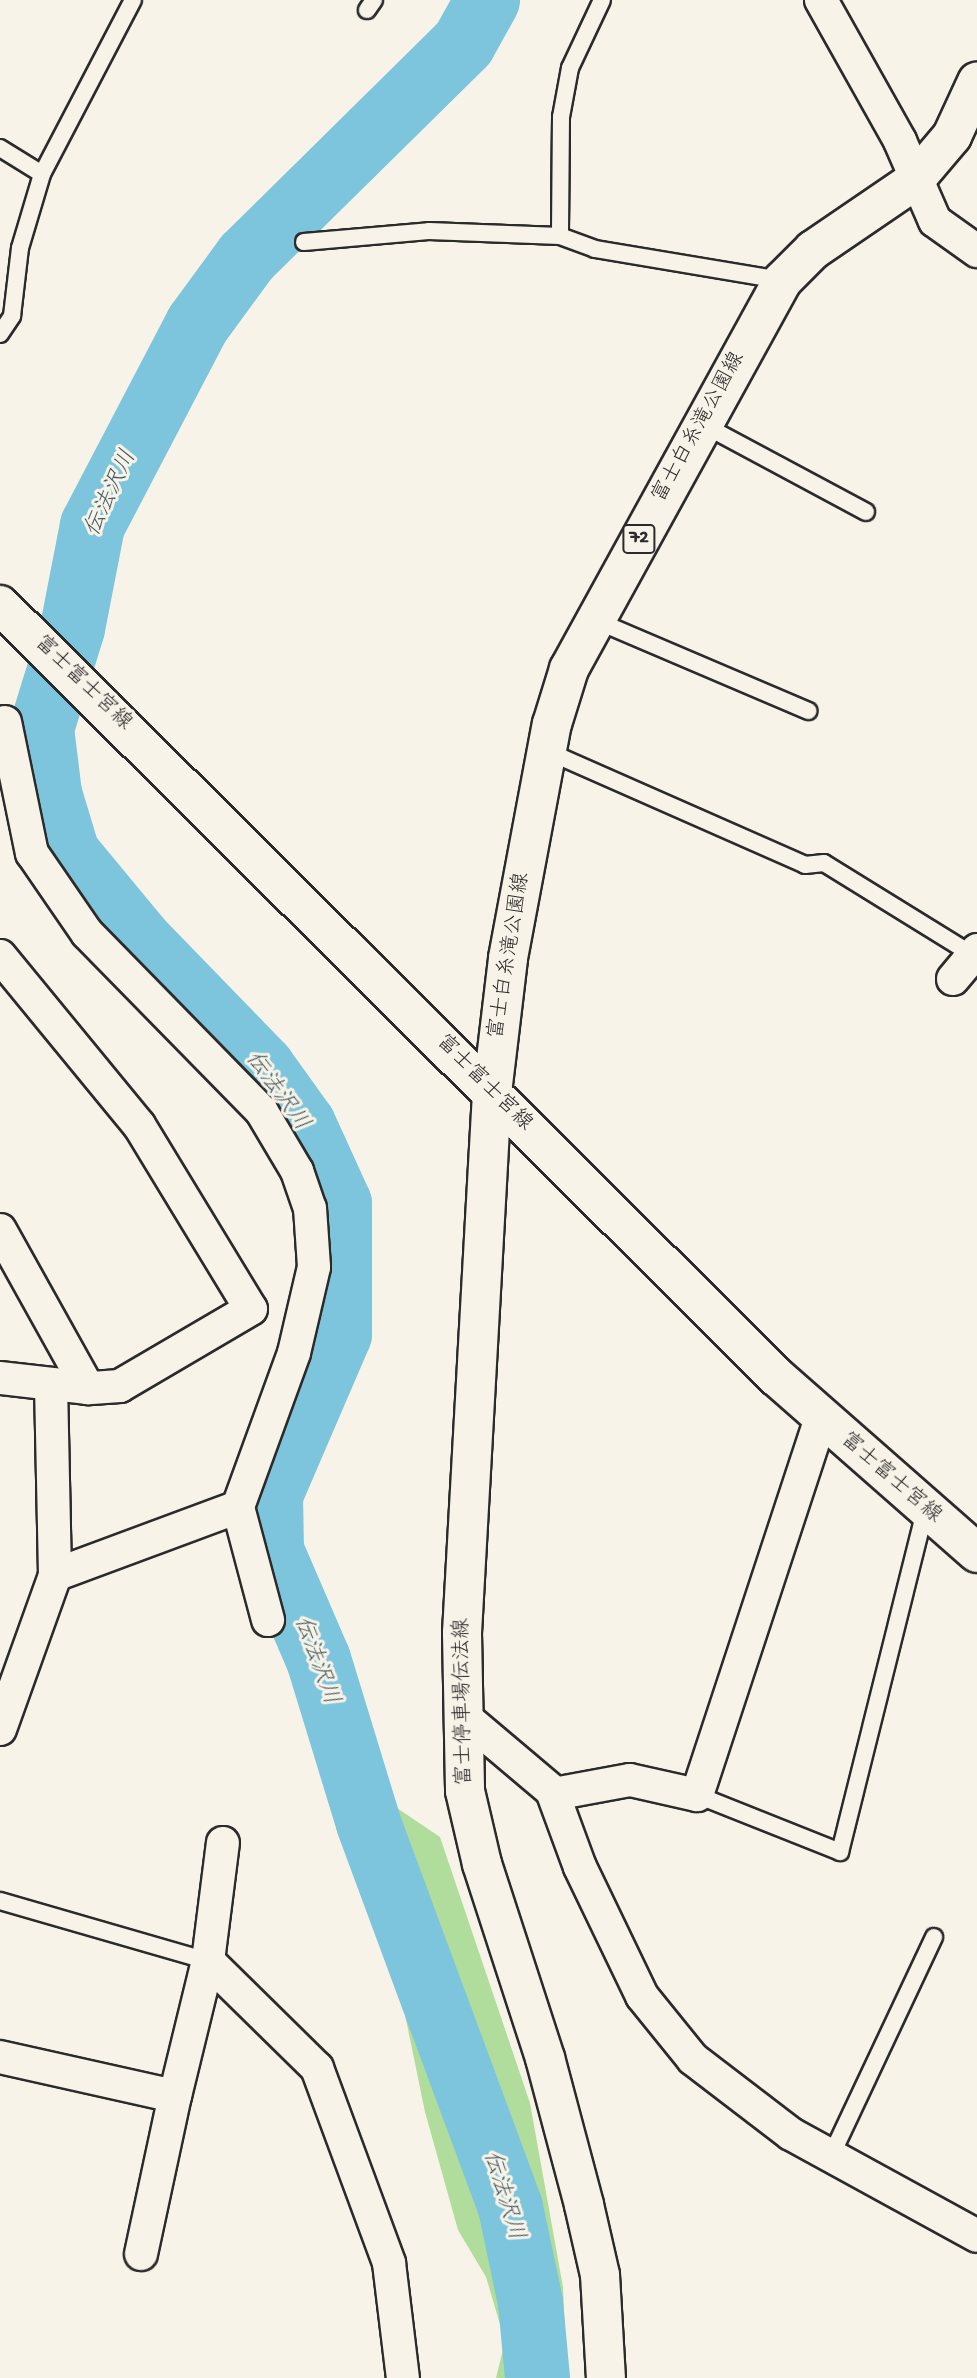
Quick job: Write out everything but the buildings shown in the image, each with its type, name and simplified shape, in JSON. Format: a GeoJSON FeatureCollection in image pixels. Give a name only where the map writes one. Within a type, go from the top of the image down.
{"type":"FeatureCollection","features":[{"type":"Feature","properties":{"kind":"main road","name":"富士白糸滝公園線"},"geometry":{"type":"LineString","coordinates":[[492,1093],[508,958],[547,751],[569,669],[782,281],[813,250],[914,181],[953,136],[977,82]]}},
{"type":"Feature","properties":{"kind":"main road","name":"富士富士宮線"},"geometry":{"type":"LineString","coordinates":[[0,605],[121,721],[821,1418],[977,1553]]}},
{"type":"Feature","properties":{"kind":"main road","name":"富士停車場伝法線"},"geometry":{"type":"LineString","coordinates":[[492,1093],[461,1714],[465,1791],[482,1864],[545,2057],[600,2275],[606,2378]]}},
{"type":"Feature","properties":{"kind":"street"},"geometry":{"type":"LineString","coordinates":[[821,0],[900,141],[914,181],[935,220],[977,251]]}},
{"type":"Feature","properties":{"kind":"street"},"geometry":{"type":"LineString","coordinates":[[5,722],[32,853],[87,933],[262,1112],[297,1171],[310,1208],[314,1267],[297,1341],[238,1507],[268,1620]]}},
{"type":"Feature","properties":{"kind":"street"},"geometry":{"type":"LineString","coordinates":[[953,979],[975,952]]}},
{"type":"Feature","properties":{"kind":"street"},"geometry":{"type":"LineString","coordinates":[[0,956],[139,1125],[251,1309],[120,1386],[88,1388],[0,1378]]}},
{"type":"Feature","properties":{"kind":"street"},"geometry":{"type":"LineString","coordinates":[[0,1230],[88,1388]]}},
{"type":"Feature","properties":{"kind":"street"},"geometry":{"type":"LineString","coordinates":[[0,1729],[55,1575],[51,1384]]}},
{"type":"Feature","properties":{"kind":"street"},"geometry":{"type":"LineString","coordinates":[[554,1794],[631,1780],[697,1795],[821,1418]]}},
{"type":"Feature","properties":{"kind":"street"},"geometry":{"type":"LineString","coordinates":[[55,1575],[238,1507]]}},
{"type":"Feature","properties":{"kind":"street"},"geometry":{"type":"LineString","coordinates":[[461,1714],[554,1794],[580,1867],[642,1996],[693,2059],[791,2134],[977,2236]]}},
{"type":"Feature","properties":{"kind":"street"},"geometry":{"type":"LineString","coordinates":[[141,2254],[208,1961],[223,1843]]}},
{"type":"Feature","properties":{"kind":"street"},"geometry":{"type":"LineString","coordinates":[[208,1961],[317,2068],[389,2263],[403,2378]]}},
{"type":"Feature","properties":{"kind":"street"},"geometry":{"type":"LineString","coordinates":[[0,2057],[175,2096]]}},
{"type":"Feature","properties":{"kind":"lane"},"geometry":{"type":"LineString","coordinates":[[0,334],[12,316],[20,248],[42,174],[133,0]]}},
{"type":"Feature","properties":{"kind":"lane"},"geometry":{"type":"LineString","coordinates":[[560,236],[561,117],[570,68],[602,0]]}},
{"type":"Feature","properties":{"kind":"lane"},"geometry":{"type":"LineString","coordinates":[[0,148],[42,174]]}},
{"type":"Feature","properties":{"kind":"lane"},"geometry":{"type":"LineString","coordinates":[[304,242],[429,231],[560,236],[595,249],[782,281]]}},
{"type":"Feature","properties":{"kind":"lane"},"geometry":{"type":"LineString","coordinates":[[702,424],[866,512]]}},
{"type":"Feature","properties":{"kind":"lane"},"geometry":{"type":"LineString","coordinates":[[595,620],[808,711]]}},
{"type":"Feature","properties":{"kind":"lane"},"geometry":{"type":"LineString","coordinates":[[547,751],[805,864],[824,863],[975,952]]}},
{"type":"Feature","properties":{"kind":"lane"},"geometry":{"type":"LineString","coordinates":[[697,1795],[840,1852],[925,1510]]}},
{"type":"Feature","properties":{"kind":"lane"},"geometry":{"type":"LineString","coordinates":[[0,1901],[208,1961]]}},
{"type":"Feature","properties":{"kind":"lane"},"geometry":{"type":"LineString","coordinates":[[831,2156],[934,1937]]}},
{"type":"Feature","properties":{"kind":"green space"},"geometry":{"type":"Polygon","coordinates":[[[379,1778],[391,1804],[440,1837],[530,2103],[563,2287],[567,2378],[496,2378],[505,2341],[486,2277],[458,2230],[425,2112],[403,2005],[369,1891],[331,1798],[379,1778]]]}},
{"type":"Feature","properties":{"kind":"waterway","name":"伝法沢川"},"geometry":{"type":"LineString","coordinates":[[487,0],[463,43],[246,257],[197,324],[92,525],[72,628],[41,728],[49,793],[67,853],[139,940],[262,1067],[303,1124],[339,1203],[339,1334],[270,1494],[271,1550],[318,1659],[368,1823],[510,2207],[530,2302],[537,2378]]}}]}
